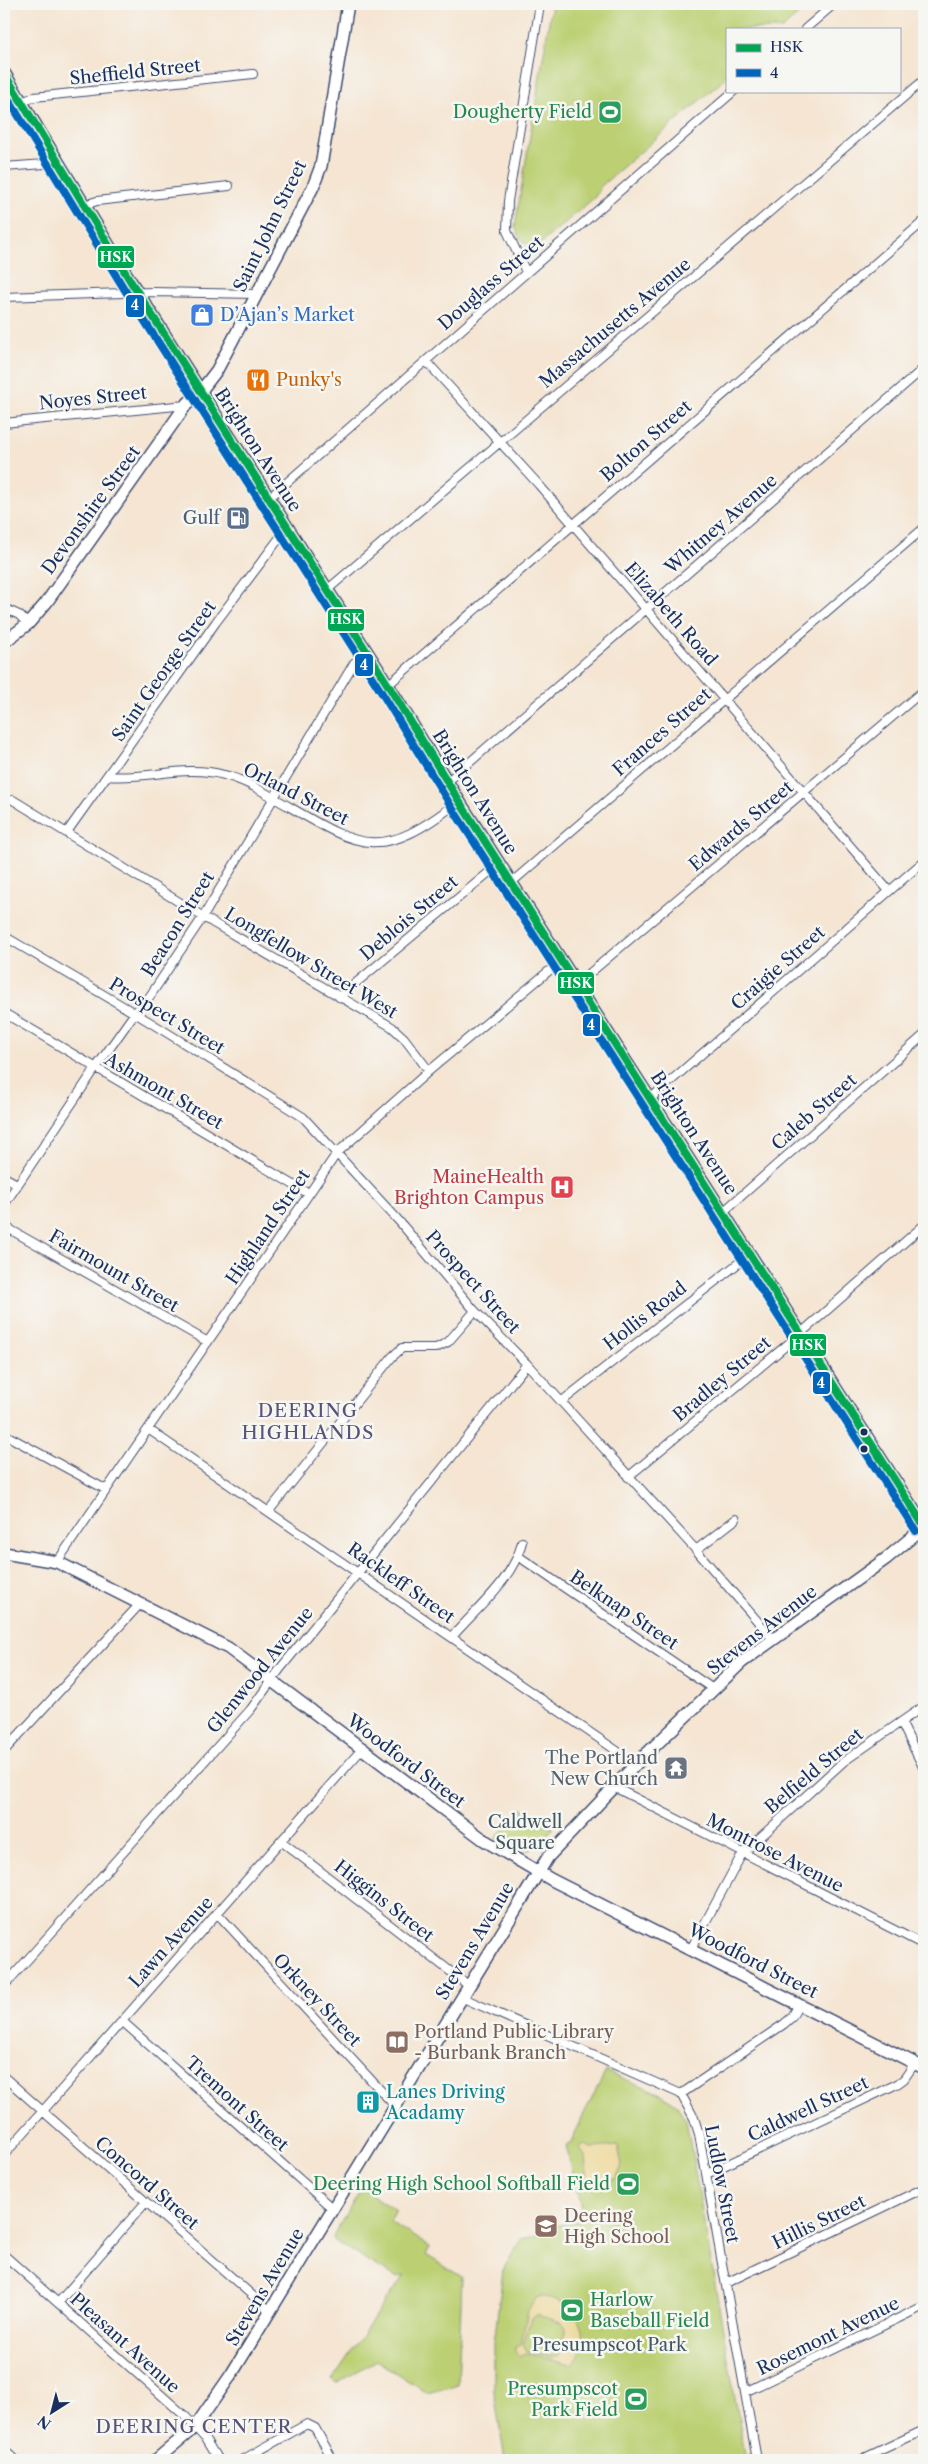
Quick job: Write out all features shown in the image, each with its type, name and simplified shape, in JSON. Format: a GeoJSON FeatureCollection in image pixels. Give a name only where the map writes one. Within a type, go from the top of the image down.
{"type":"FeatureCollection","features":[{"type":"Feature","properties":{"kind":"main road","name":"Saint John Street"},"geometry":{"type":"LineString","coordinates":[[200,392],[217,370],[305,204],[321,166],[348,4]]}},
{"type":"Feature","properties":{"kind":"main road","name":"Brighton Avenue"},"geometry":{"type":"LineString","coordinates":[[4,73],[200,392],[388,685],[499,864],[924,1526]]}},
{"type":"Feature","properties":{"kind":"main road","name":"Devonshire Street"},"geometry":{"type":"LineString","coordinates":[[4,642],[28,624],[59,585],[186,405],[200,392]]}},
{"type":"Feature","properties":{"kind":"main road","name":"Stevens Avenue"},"geometry":{"type":"LineString","coordinates":[[156,2460],[195,2427],[231,2375],[538,1871],[561,1841],[636,1764],[742,1662],[887,1558],[924,1526]]}},
{"type":"Feature","properties":{"kind":"main road","name":"Woodford Street"},"geometry":{"type":"LineString","coordinates":[[4,1553],[57,1562],[228,1648],[454,1820],[538,1871],[920,2065]]}},
{"type":"Feature","properties":{"kind":"street"},"geometry":{"type":"LineString","coordinates":[[526,272],[507,231],[508,201],[540,4]]}},
{"type":"Feature","properties":{"kind":"street"},"geometry":{"type":"LineString","coordinates":[[807,28],[834,4]]}},
{"type":"Feature","properties":{"kind":"street","name":"Sheffield Street"},"geometry":{"type":"LineString","coordinates":[[22,102],[34,97],[252,74]]}},
{"type":"Feature","properties":{"kind":"street","name":"Massachusetts Avenue"},"geometry":{"type":"LineString","coordinates":[[327,590],[499,441],[924,80]]}},
{"type":"Feature","properties":{"kind":"street","name":"Douglass Street"},"geometry":{"type":"LineString","coordinates":[[268,499],[733,92]]}},
{"type":"Feature","properties":{"kind":"street"},"geometry":{"type":"LineString","coordinates":[[4,167],[45,164],[57,160]]}},
{"type":"Feature","properties":{"kind":"street"},"geometry":{"type":"LineString","coordinates":[[84,205],[97,200],[229,186]]}},
{"type":"Feature","properties":{"kind":"street","name":"Bolton Street"},"geometry":{"type":"LineString","coordinates":[[388,685],[924,221]]}},
{"type":"Feature","properties":{"kind":"street"},"geometry":{"type":"LineString","coordinates":[[4,297],[138,292],[257,294]]}},
{"type":"Feature","properties":{"kind":"street","name":"Elizabeth Road"},"geometry":{"type":"LineString","coordinates":[[426,361],[572,524],[889,891]]}},
{"type":"Feature","properties":{"kind":"street","name":"Whitney Avenue"},"geometry":{"type":"LineString","coordinates":[[447,782],[924,368]]}},
{"type":"Feature","properties":{"kind":"street","name":"Noyes Street"},"geometry":{"type":"LineString","coordinates":[[4,423],[186,405]]}},
{"type":"Feature","properties":{"kind":"street","name":"Saint George Street"},"geometry":{"type":"LineString","coordinates":[[67,832],[216,622],[287,528]]}},
{"type":"Feature","properties":{"kind":"street","name":"Frances Street"},"geometry":{"type":"LineString","coordinates":[[512,882],[924,528]]}},
{"type":"Feature","properties":{"kind":"street"},"geometry":{"type":"LineString","coordinates":[[4,608],[19,615],[28,624]]}},
{"type":"Feature","properties":{"kind":"street","name":"Beacon Street"},"geometry":{"type":"LineString","coordinates":[[4,1205],[95,1069],[134,1014],[150,996],[203,917],[272,797],[354,663],[367,653]]}},
{"type":"Feature","properties":{"kind":"street","name":"Edwards Street"},"geometry":{"type":"LineString","coordinates":[[577,984],[924,690]]}},
{"type":"Feature","properties":{"kind":"street","name":"Orland Street"},"geometry":{"type":"LineString","coordinates":[[107,776],[127,778],[174,770],[209,772],[242,781],[322,826],[352,839],[368,843],[386,843],[404,838],[422,828],[459,801]]}},
{"type":"Feature","properties":{"kind":"street","name":"Longfellow Street West"},"geometry":{"type":"LineString","coordinates":[[14,800],[203,917],[392,1027],[404,1038],[429,1071]]}},
{"type":"Feature","properties":{"kind":"street","name":"Craigie Street"},"geometry":{"type":"LineString","coordinates":[[651,1098],[924,861]]}},
{"type":"Feature","properties":{"kind":"street","name":"Deblois Street"},"geometry":{"type":"LineString","coordinates":[[339,997],[499,864]]}},
{"type":"Feature","properties":{"kind":"street","name":"Prospect Street"},"geometry":{"type":"LineString","coordinates":[[4,936],[294,1110],[398,1220],[475,1311],[527,1364],[696,1550],[773,1639]]}},
{"type":"Feature","properties":{"kind":"street","name":"Highland Street"},"geometry":{"type":"LineString","coordinates":[[57,1562],[336,1153],[429,1071],[562,960]]}},
{"type":"Feature","properties":{"kind":"street","name":"Ashmont Street"},"geometry":{"type":"LineString","coordinates":[[4,1013],[95,1069],[309,1194]]}},
{"type":"Feature","properties":{"kind":"street","name":"Caleb Street"},"geometry":{"type":"LineString","coordinates":[[723,1212],[924,1035]]}},
{"type":"Feature","properties":{"kind":"street"},"geometry":{"type":"LineString","coordinates":[[4,1177],[17,1184]]}},
{"type":"Feature","properties":{"kind":"street","name":"Bradley Street"},"geometry":{"type":"LineString","coordinates":[[628,1476],[800,1334],[924,1225]]}},
{"type":"Feature","properties":{"kind":"street","name":"Fairmount Street"},"geometry":{"type":"LineString","coordinates":[[4,1226],[208,1342]]}},
{"type":"Feature","properties":{"kind":"street","name":"Hollis Road"},"geometry":{"type":"LineString","coordinates":[[561,1402],[749,1255]]}},
{"type":"Feature","properties":{"kind":"street"},"geometry":{"type":"LineString","coordinates":[[269,1511],[392,1357],[402,1348],[410,1346],[436,1348],[448,1342],[475,1311]]}},
{"type":"Feature","properties":{"kind":"street","name":"Glenwood Avenue"},"geometry":{"type":"LineString","coordinates":[[4,1986],[251,1709],[358,1572],[527,1364]]}},
{"type":"Feature","properties":{"kind":"street","name":"Rackleff Street"},"geometry":{"type":"LineString","coordinates":[[148,1429],[636,1764]]}},
{"type":"Feature","properties":{"kind":"street"},"geometry":{"type":"LineString","coordinates":[[4,1434],[105,1489]]}},
{"type":"Feature","properties":{"kind":"street"},"geometry":{"type":"LineString","coordinates":[[696,1550],[736,1519]]}},
{"type":"Feature","properties":{"kind":"street"},"geometry":{"type":"LineString","coordinates":[[452,1637],[506,1574],[518,1556],[522,1542]]}},
{"type":"Feature","properties":{"kind":"street","name":"Belknap Street"},"geometry":{"type":"LineString","coordinates":[[518,1556],[713,1689]]}},
{"type":"Feature","properties":{"kind":"street"},"geometry":{"type":"LineString","coordinates":[[4,1751],[140,1604]]}},
{"type":"Feature","properties":{"kind":"street","name":"Belfield Street"},"geometry":{"type":"LineString","coordinates":[[691,1949],[742,1854],[818,1783],[924,1706]]}},
{"type":"Feature","properties":{"kind":"street"},"geometry":{"type":"LineString","coordinates":[[901,1722],[924,1769]]}},
{"type":"Feature","properties":{"kind":"street","name":"Lawn Avenue"},"geometry":{"type":"LineString","coordinates":[[4,2155],[362,1749]]}},
{"type":"Feature","properties":{"kind":"street","name":"Montrose Avenue"},"geometry":{"type":"LineString","coordinates":[[614,1787],[742,1854],[924,1945]]}},
{"type":"Feature","properties":{"kind":"street","name":"Higgins Street"},"geometry":{"type":"LineString","coordinates":[[280,1841],[468,1985]]}},
{"type":"Feature","properties":{"kind":"street","name":"Orkney Street"},"geometry":{"type":"LineString","coordinates":[[217,1913],[395,2106]]}},
{"type":"Feature","properties":{"kind":"street"},"geometry":{"type":"LineString","coordinates":[[461,1997],[681,2094],[784,2024],[792,2017],[799,2004]]}},
{"type":"Feature","properties":{"kind":"street","name":"Tremont Street"},"geometry":{"type":"LineString","coordinates":[[122,2020],[333,2209]]}},
{"type":"Feature","properties":{"kind":"street","name":"Caldwell Street"},"geometry":{"type":"LineString","coordinates":[[707,2174],[897,2084],[920,2065]]}},
{"type":"Feature","properties":{"kind":"street","name":"Concord Street"},"geometry":{"type":"LineString","coordinates":[[4,2076],[270,2312]]}},
{"type":"Feature","properties":{"kind":"street","name":"Ludlow Street"},"geometry":{"type":"LineString","coordinates":[[681,2094],[694,2118],[707,2174],[757,2460]]}},
{"type":"Feature","properties":{"kind":"street","name":"Hillis Street"},"geometry":{"type":"LineString","coordinates":[[726,2283],[924,2188]]}},
{"type":"Feature","properties":{"kind":"street"},"geometry":{"type":"LineString","coordinates":[[58,2303],[146,2202]]}},
{"type":"Feature","properties":{"kind":"street","name":"Pleasant Avenue"},"geometry":{"type":"LineString","coordinates":[[4,2255],[195,2427],[218,2460]]}},
{"type":"Feature","properties":{"kind":"street","name":"Rosemont Avenue"},"geometry":{"type":"LineString","coordinates":[[745,2392],[924,2306]]}},
{"type":"Feature","properties":{"kind":"street"},"geometry":{"type":"LineString","coordinates":[[242,2460],[307,2424],[315,2428],[333,2460]]}},
{"type":"Feature","properties":{"kind":"street"},"geometry":{"type":"LineString","coordinates":[[860,2460],[876,2457],[924,2430]]}},
{"type":"Feature","properties":{"kind":"street"},"geometry":{"type":"LineString","coordinates":[[4,2450],[14,2460]]}},
{"type":"Feature","properties":{"kind":"green space","name":"Dougherty Field"},"geometry":{"type":"Polygon","coordinates":[[[552,4],[811,4],[783,28],[726,28],[726,78],[601,186],[595,197],[533,250],[519,237],[515,226],[552,4]]]}},
{"type":"Feature","properties":{"kind":"green space","name":"Caldwell Square"},"geometry":{"type":"Polygon","coordinates":[[[521,1807],[554,1828],[530,1850],[515,1849],[496,1839],[521,1807]]]}},
{"type":"Feature","properties":{"kind":"green space","name":"Presumpscot Park"},"geometry":{"type":"Polygon","coordinates":[[[606,2071],[663,2095],[676,2104],[686,2120],[746,2460],[505,2460],[494,2392],[494,2343],[503,2270],[521,2239],[540,2235],[540,2230],[584,2219],[566,2146],[573,2141],[574,2133],[606,2071]]]}},
{"type":"Feature","properties":{"kind":"green space"},"geometry":{"type":"Polygon","coordinates":[[[362,2188],[395,2210],[389,2221],[430,2247],[426,2255],[462,2277],[458,2385],[427,2393],[376,2360],[336,2384],[332,2380],[396,2286],[405,2276],[396,2277],[333,2240],[332,2237],[362,2188]]]}},
{"type":"Feature","properties":{"kind":"sand"},"geometry":{"type":"Polygon","coordinates":[[[583,2144],[591,2148],[618,2146],[622,2165],[613,2179],[604,2185],[593,2186],[587,2184],[585,2156],[580,2149],[583,2144]]]}},
{"type":"Feature","properties":{"kind":"sand"},"geometry":{"type":"Polygon","coordinates":[[[537,2297],[557,2300],[573,2312],[582,2328],[583,2338],[576,2360],[571,2365],[526,2353],[519,2356],[515,2352],[515,2347],[521,2344],[528,2311],[537,2297]],[[536,2315],[531,2318],[523,2344],[527,2351],[553,2358],[559,2355],[566,2328],[562,2322],[536,2315]]]}},
{"type":"Feature","properties":{"kind":"transit line","name":"HSK"},"geometry":{"type":"LineString","coordinates":[[4,73],[131,282],[388,685],[459,801],[924,1526]]}},
{"type":"Feature","properties":{"kind":"transit line","name":"4"},"geometry":{"type":"LineString","coordinates":[[4,92],[123,287],[380,690],[451,806],[916,1531]]}},
{"type":"Feature","properties":{"kind":"place","name":"Dougherty Field"},"geometry":{"type":"Point","coordinates":[610,112]}},
{"type":"Feature","properties":{"kind":"place","name":"D’Ajan’s Market"},"geometry":{"type":"Point","coordinates":[202,315]}},
{"type":"Feature","properties":{"kind":"place","name":"Punky's"},"geometry":{"type":"Point","coordinates":[258,380]}},
{"type":"Feature","properties":{"kind":"place","name":"Gulf"},"geometry":{"type":"Point","coordinates":[238,518]}},
{"type":"Feature","properties":{"kind":"place","name":"MaineHealth Brighton Campus"},"geometry":{"type":"Point","coordinates":[562,1187]}},
{"type":"Feature","properties":{"kind":"place","name":"The Portland New Church"},"geometry":{"type":"Point","coordinates":[676,1768]}},
{"type":"Feature","properties":{"kind":"place","name":"Portland Public Library - Burbank Branch"},"geometry":{"type":"Point","coordinates":[397,2042]}},
{"type":"Feature","properties":{"kind":"place","name":"Lanes Driving Acadamy"},"geometry":{"type":"Point","coordinates":[368,2102]}},
{"type":"Feature","properties":{"kind":"place","name":"Deering High School Softball Field"},"geometry":{"type":"Point","coordinates":[628,2184]}},
{"type":"Feature","properties":{"kind":"place","name":"Deering High School"},"geometry":{"type":"Point","coordinates":[546,2226]}},
{"type":"Feature","properties":{"kind":"place","name":"Harlow Baseball Field"},"geometry":{"type":"Point","coordinates":[572,2310]}},
{"type":"Feature","properties":{"kind":"place","name":"Presumpscot Park Field"},"geometry":{"type":"Point","coordinates":[636,2399]}},
{"type":"Feature","properties":{"kind":"district","name":"DEERING HIGHLANDS"},"geometry":{"type":"Point","coordinates":[308,1421]}},
{"type":"Feature","properties":{"kind":"district","name":"DEERING CENTER"},"geometry":{"type":"Point","coordinates":[194,2426]}}]}
